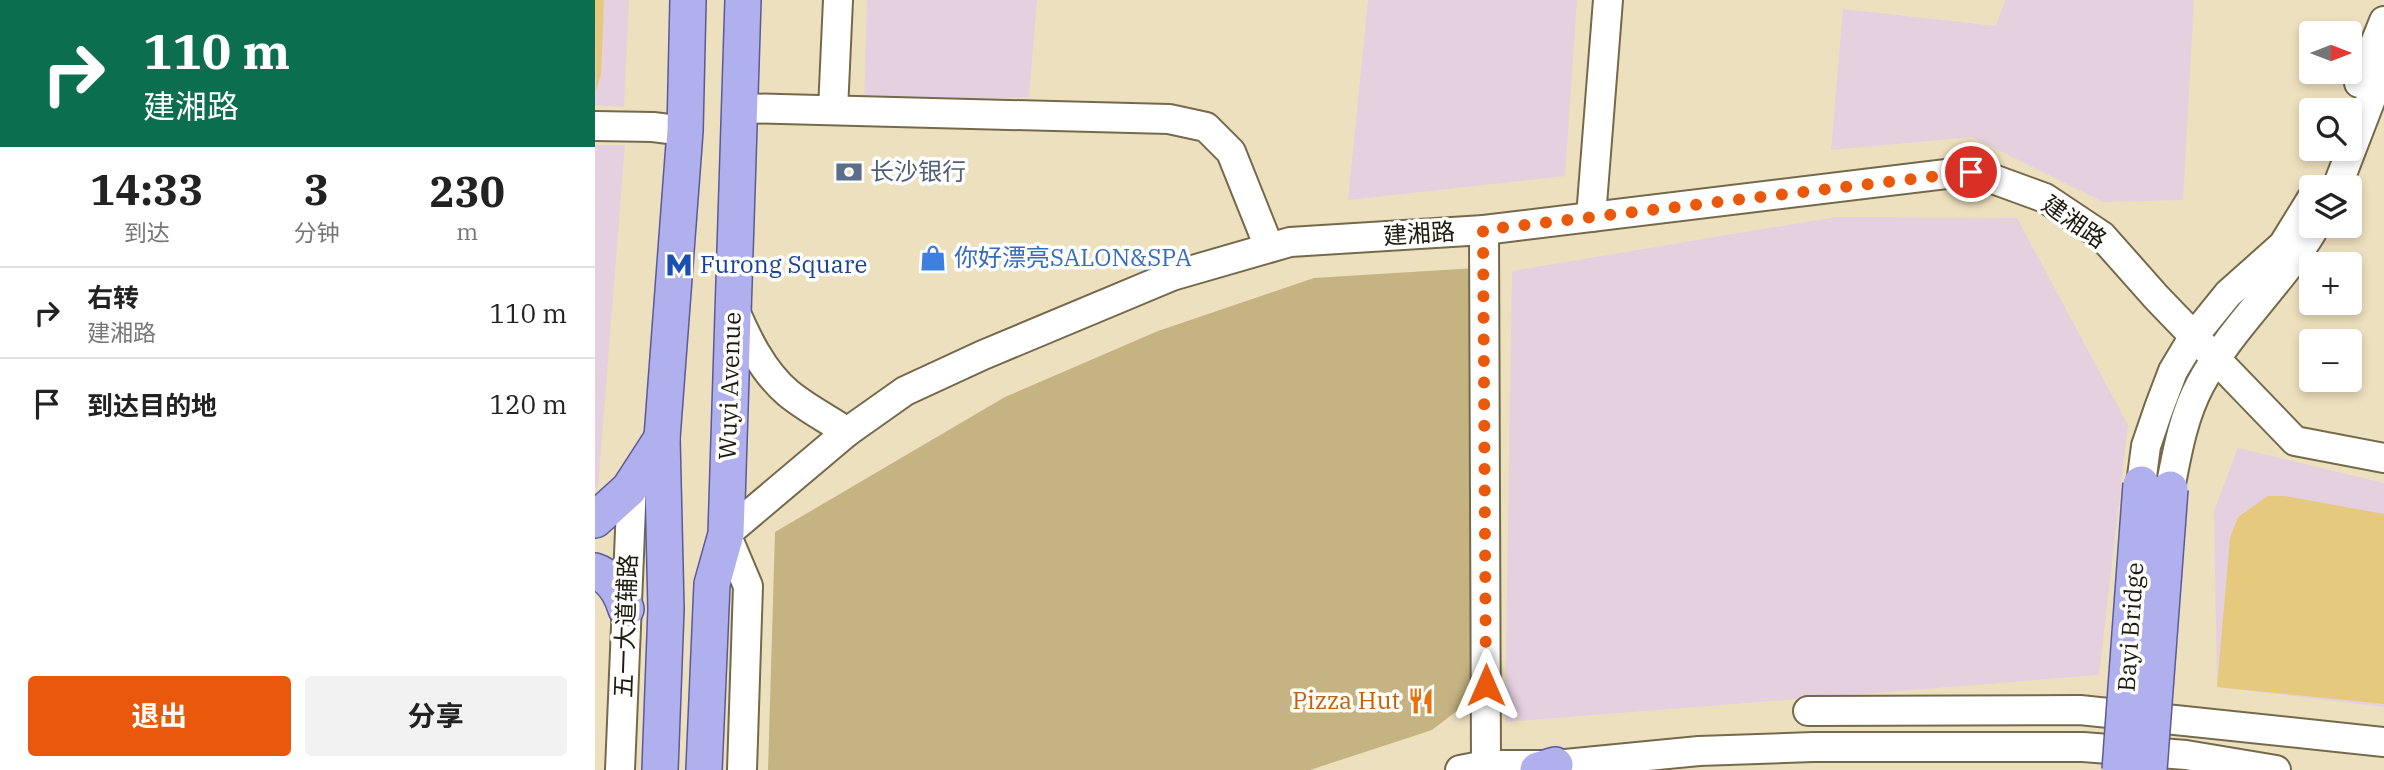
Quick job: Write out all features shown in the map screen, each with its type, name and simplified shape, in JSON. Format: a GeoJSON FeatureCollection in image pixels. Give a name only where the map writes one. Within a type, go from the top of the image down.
{"type":"FeatureCollection","features":[{"type":"Feature","properties":{"kind":"main road"},"geometry":{"type":"LineString","coordinates":[[660,770],[666,609],[661,438],[685,131],[688,0]]}},
{"type":"Feature","properties":{"kind":"main road","name":"Wuyi Avenue"},"geometry":{"type":"LineString","coordinates":[[704,770],[712,584],[726,534],[743,0]]}},
{"type":"Feature","properties":{"kind":"main road"},"geometry":{"type":"LineString","coordinates":[[595,520],[614,505],[632,483],[661,438]]}},
{"type":"Feature","properties":{"kind":"main road","name":"Bayi Bridge"},"geometry":{"type":"LineString","coordinates":[[2120,770],[2156,487]]}},
{"type":"Feature","properties":{"kind":"main road","name":"Bayi Bridge"},"geometry":{"type":"LineString","coordinates":[[2149,770],[2156,487]]}},
{"type":"Feature","properties":{"kind":"main road"},"geometry":{"type":"LineString","coordinates":[[595,571],[613,582],[621,593],[626,609]]}},
{"type":"Feature","properties":{"kind":"street"},"geometry":{"type":"LineString","coordinates":[[833,110],[838,0]]}},
{"type":"Feature","properties":{"kind":"street"},"geometry":{"type":"LineString","coordinates":[[1591,217],[1608,0]]}},
{"type":"Feature","properties":{"kind":"street"},"geometry":{"type":"LineString","coordinates":[[2354,98],[2384,21]]}},
{"type":"Feature","properties":{"kind":"street"},"geometry":{"type":"LineString","coordinates":[[2342,175],[2384,65]]}},
{"type":"Feature","properties":{"kind":"street"},"geometry":{"type":"LineString","coordinates":[[739,108],[1169,119],[1206,127],[1231,152],[1269,247]]}},
{"type":"Feature","properties":{"kind":"street"},"geometry":{"type":"LineString","coordinates":[[595,126],[653,127],[685,131]]}},
{"type":"Feature","properties":{"kind":"street","name":"建湘路"},"geometry":{"type":"LineString","coordinates":[[726,534],[847,432],[905,391],[983,355],[1172,276],[1269,247],[1290,242],[1483,230],[1971,172],[2045,198],[2102,236],[2295,441],[2384,458]]}},
{"type":"Feature","properties":{"kind":"street"},"geometry":{"type":"LineString","coordinates":[[2156,487],[2147,446],[2173,371],[2194,336],[2228,294],[2283,245],[2299,219]]}},
{"type":"Feature","properties":{"kind":"street"},"geometry":{"type":"LineString","coordinates":[[1483,230],[1473,768],[1546,768],[1699,751],[1813,747],[2083,747],[2186,755],[2276,770]]}},
{"type":"Feature","properties":{"kind":"street"},"geometry":{"type":"LineString","coordinates":[[2156,487],[2200,385],[2216,360],[2296,259],[2309,238]]}},
{"type":"Feature","properties":{"kind":"street"},"geometry":{"type":"LineString","coordinates":[[732,304],[745,334],[772,376],[788,393],[847,432]]}},
{"type":"Feature","properties":{"kind":"street","name":"五一大道辅路"},"geometry":{"type":"LineString","coordinates":[[620,770],[632,483]]}},
{"type":"Feature","properties":{"kind":"street"},"geometry":{"type":"LineString","coordinates":[[726,534],[748,586],[742,770]]}},
{"type":"Feature","properties":{"kind":"street"},"geometry":{"type":"LineString","coordinates":[[1808,711],[2080,710],[2384,742]]}},
{"type":"Feature","properties":{"kind":"shaded area"},"geometry":{"type":"Polygon","coordinates":[[[595,0],[629,0],[624,107],[595,105],[595,0]]]}},
{"type":"Feature","properties":{"kind":"shaded area"},"geometry":{"type":"Polygon","coordinates":[[[867,0],[1037,0],[1029,97],[864,105],[867,0]]]}},
{"type":"Feature","properties":{"kind":"shaded area"},"geometry":{"type":"Polygon","coordinates":[[[1368,0],[1577,0],[1565,176],[1348,200],[1368,0]]]}},
{"type":"Feature","properties":{"kind":"shaded area"},"geometry":{"type":"Polygon","coordinates":[[[2005,0],[2194,0],[2183,200],[2103,202],[1972,137],[1831,150],[1843,9],[1996,26],[2005,0]]]}},
{"type":"Feature","properties":{"kind":"shaded area"},"geometry":{"type":"Polygon","coordinates":[[[595,145],[625,145],[598,487],[595,488],[595,145]]]}},
{"type":"Feature","properties":{"kind":"shaded area"},"geometry":{"type":"Polygon","coordinates":[[[1836,217],[2017,218],[2128,425],[2099,675],[1505,722],[1512,271],[1836,217]]]}},
{"type":"Feature","properties":{"kind":"shaded area"},"geometry":{"type":"Polygon","coordinates":[[[1476,268],[1472,683],[1458,710],[1432,730],[1310,770],[768,770],[775,532],[1005,397],[1158,331],[1314,278],[1476,268]]]}},
{"type":"Feature","properties":{"kind":"shaded area"},"geometry":{"type":"Polygon","coordinates":[[[2238,448],[2384,483],[2384,707],[2217,687],[2214,511],[2238,448]]]}},
{"type":"Feature","properties":{"kind":"building"},"geometry":{"type":"Polygon","coordinates":[[[595,0],[604,0],[601,74],[596,91],[595,0]]]}},
{"type":"Feature","properties":{"kind":"building"},"geometry":{"type":"Polygon","coordinates":[[[2268,496],[2285,496],[2384,514],[2384,704],[2217,687],[2230,538],[2238,517],[2268,496]]]}},
{"type":"Feature","properties":{"kind":"place","name":"长沙银行"},"geometry":{"type":"Point","coordinates":[849,172]}},
{"type":"Feature","properties":{"kind":"place","name":"你好漂亮SALON&SPA"},"geometry":{"type":"Point","coordinates":[933,258]}},
{"type":"Feature","properties":{"kind":"place","name":"Furong Square"},"geometry":{"type":"Point","coordinates":[679,265]}},
{"type":"Feature","properties":{"kind":"place","name":"Pizza Hut"},"geometry":{"type":"Point","coordinates":[1421,701]}},
{"type":"Feature","properties":{"kind":"route"},"geometry":{"type":"LineString","coordinates":[[1486,685],[1483,230],[1971,172]]}}]}
